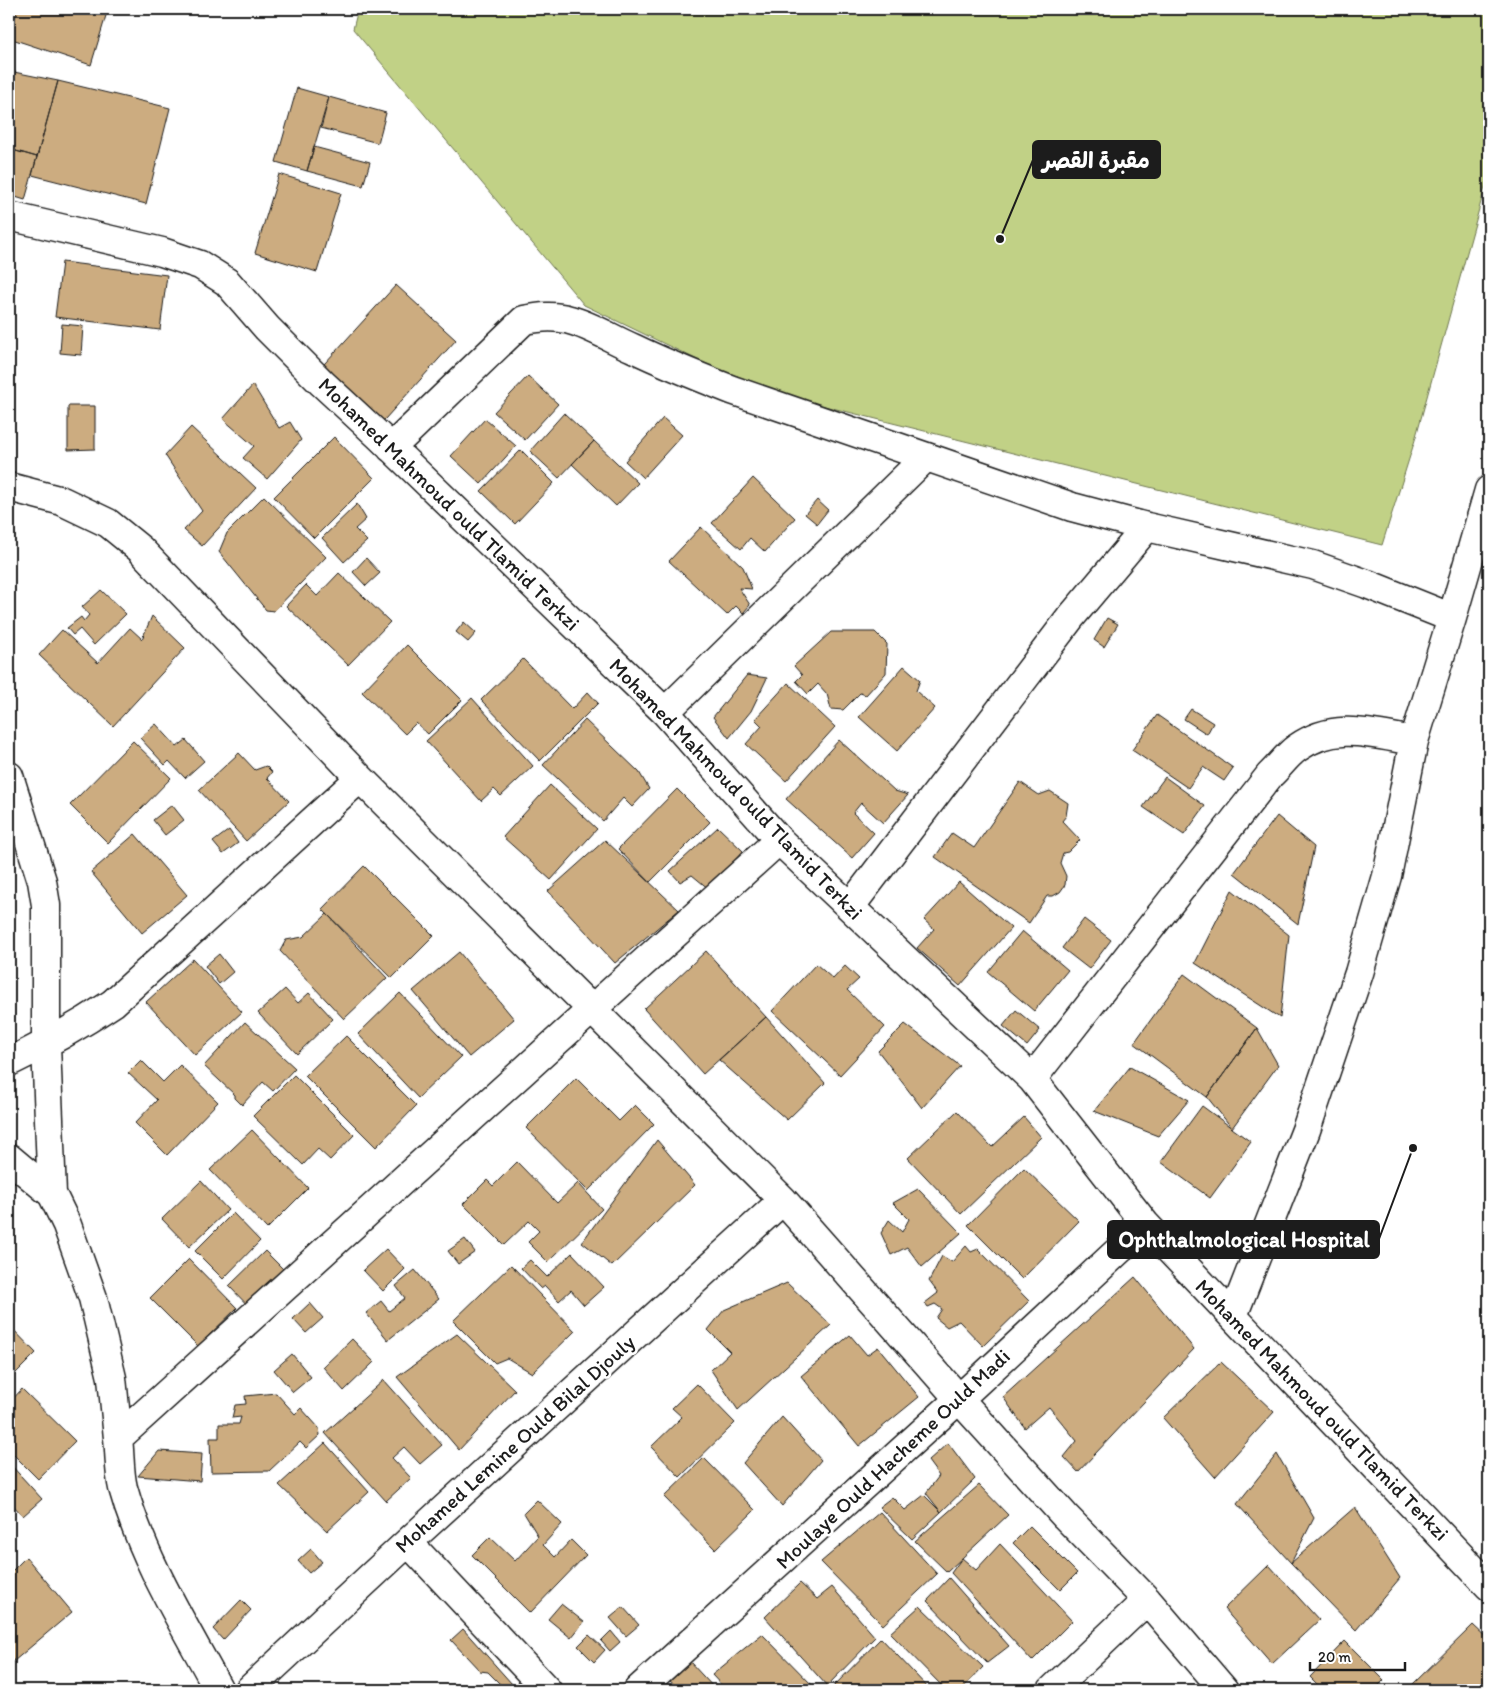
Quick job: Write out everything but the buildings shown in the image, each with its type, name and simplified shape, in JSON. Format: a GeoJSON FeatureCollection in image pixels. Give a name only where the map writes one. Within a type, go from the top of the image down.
{"type":"FeatureCollection","features":[{"type":"Feature","properties":{"kind":"street","name":"Mohamed Mahmoud ould Tlamid Terkzi"},"geometry":{"type":"LineString","coordinates":[[9,216],[162,252],[200,265],[227,282],[267,328],[322,383],[392,448],[665,712],[779,840],[1032,1079],[1146,1225],[1489,1586]]}},
{"type":"Feature","properties":{"kind":"street"},"geometry":{"type":"LineString","coordinates":[[392,448],[524,320],[555,317],[588,326],[678,370],[925,458],[1072,507],[1147,527],[1313,565],[1341,574],[1452,618]]}},
{"type":"Feature","properties":{"kind":"street"},"geometry":{"type":"LineString","coordinates":[[665,712],[925,458]]}},
{"type":"Feature","properties":{"kind":"street"},"geometry":{"type":"LineString","coordinates":[[9,487],[62,501],[108,523],[140,549],[360,778],[783,1200],[959,1399],[1146,1600],[1224,1690]]}},
{"type":"Feature","properties":{"kind":"street"},"geometry":{"type":"LineString","coordinates":[[1233,1316],[1306,1130],[1358,973],[1387,876],[1414,741],[1489,490]]}},
{"type":"Feature","properties":{"kind":"street"},"geometry":{"type":"LineString","coordinates":[[850,906],[1071,617],[1147,527]]}},
{"type":"Feature","properties":{"kind":"street"},"geometry":{"type":"LineString","coordinates":[[1032,1079],[1270,775],[1297,748],[1322,735],[1353,730],[1414,741]]}},
{"type":"Feature","properties":{"kind":"street"},"geometry":{"type":"LineString","coordinates":[[9,776],[42,881],[46,905],[46,1045],[52,1194]]}},
{"type":"Feature","properties":{"kind":"street"},"geometry":{"type":"LineString","coordinates":[[9,1062],[46,1045],[82,1024],[112,1003],[360,778]]}},
{"type":"Feature","properties":{"kind":"street"},"geometry":{"type":"LineString","coordinates":[[118,1438],[779,840]]}},
{"type":"Feature","properties":{"kind":"street"},"geometry":{"type":"LineString","coordinates":[[9,1158],[52,1194],[68,1225],[93,1298],[112,1378],[123,1486],[136,1527],[158,1579],[219,1690]]}},
{"type":"Feature","properties":{"kind":"street","name":"Mohamed Lemine Ould Bilal Djouly"},"geometry":{"type":"LineString","coordinates":[[249,1690],[408,1542],[783,1200]]}},
{"type":"Feature","properties":{"kind":"street","name":"Moulaye Ould Hacheme Ould Madi"},"geometry":{"type":"LineString","coordinates":[[638,1690],[959,1399],[1146,1225]]}},
{"type":"Feature","properties":{"kind":"street"},"geometry":{"type":"LineString","coordinates":[[408,1542],[547,1690]]}},
{"type":"Feature","properties":{"kind":"street"},"geometry":{"type":"LineString","coordinates":[[1052,1690],[1146,1600]]}},
{"type":"Feature","properties":{"kind":"green space"},"geometry":{"type":"Polygon","coordinates":[[[358,9],[1489,9],[1489,173],[1415,440],[1382,545],[760,390],[584,305],[353,29],[358,9]]]}},
{"type":"Feature","properties":{"kind":"place","name":"مقبرة القصر"},"geometry":{"type":"Point","coordinates":[1000,239]}},
{"type":"Feature","properties":{"kind":"place","name":"Ophthalmological Hospital"},"geometry":{"type":"Point","coordinates":[1413,1148]}}]}
